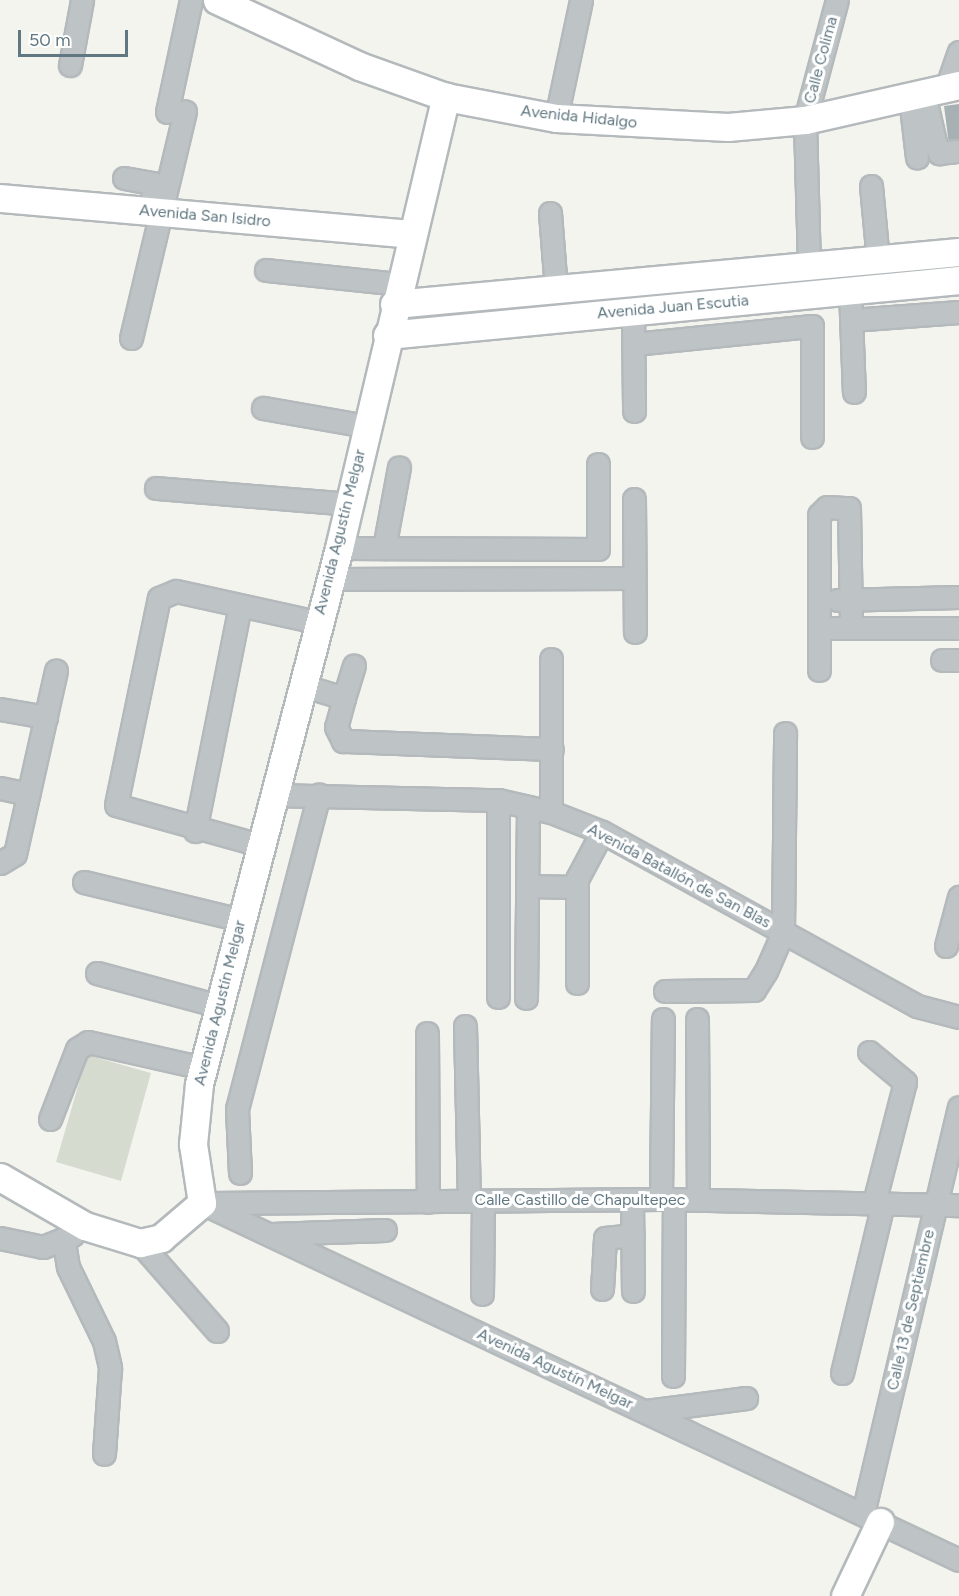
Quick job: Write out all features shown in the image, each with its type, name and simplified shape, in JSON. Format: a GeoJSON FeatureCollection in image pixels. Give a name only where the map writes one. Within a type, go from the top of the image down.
{"type":"FeatureCollection","features":[{"type":"Feature","properties":{"kind":"main road","name":"Avenida Hidalgo"},"geometry":{"type":"LineString","coordinates":[[217,0],[360,66],[446,97],[555,118],[728,127],[805,120],[935,92]]}},
{"type":"Feature","properties":{"kind":"main road","name":"Avenida Agustín Melgar"},"geometry":{"type":"LineString","coordinates":[[202,1203],[193,1144],[203,1068],[317,622],[339,548],[396,294],[446,97]]}},
{"type":"Feature","properties":{"kind":"main road","name":"Avenida San Isidro"},"geometry":{"type":"LineString","coordinates":[[0,198],[411,234]]}},
{"type":"Feature","properties":{"kind":"main road","name":"Avenida Juan Escutia"},"geometry":{"type":"LineString","coordinates":[[396,294],[556,289],[959,252]]}},
{"type":"Feature","properties":{"kind":"main road","name":"Avenida Juan Escutia"},"geometry":{"type":"LineString","coordinates":[[387,334],[959,280]]}},
{"type":"Feature","properties":{"kind":"main road"},"geometry":{"type":"LineString","coordinates":[[0,1177],[75,1234],[140,1243],[161,1238],[202,1203]]}},
{"type":"Feature","properties":{"kind":"main road"},"geometry":{"type":"LineString","coordinates":[[845,1596],[879,1521]]}},
{"type":"Feature","properties":{"kind":"main road"},"geometry":{"type":"LineString","coordinates":[[863,1596],[879,1521]]}},
{"type":"Feature","properties":{"kind":"street"},"geometry":{"type":"LineString","coordinates":[[70,65],[82,0]]}},
{"type":"Feature","properties":{"kind":"street"},"geometry":{"type":"LineString","coordinates":[[131,338],[176,111],[191,0]]}},
{"type":"Feature","properties":{"kind":"street"},"geometry":{"type":"LineString","coordinates":[[555,118],[580,0]]}},
{"type":"Feature","properties":{"kind":"street","name":"Calle Colima"},"geometry":{"type":"LineString","coordinates":[[809,266],[805,120],[837,0]]}},
{"type":"Feature","properties":{"kind":"street"},"geometry":{"type":"LineString","coordinates":[[917,158],[935,92],[959,52]]}},
{"type":"Feature","properties":{"kind":"street"},"geometry":{"type":"LineString","coordinates":[[935,92],[936,146],[939,153],[959,151]]}},
{"type":"Feature","properties":{"kind":"street"},"geometry":{"type":"LineString","coordinates":[[124,178],[153,183],[156,212]]}},
{"type":"Feature","properties":{"kind":"street"},"geometry":{"type":"LineString","coordinates":[[871,186],[878,260]]}},
{"type":"Feature","properties":{"kind":"street"},"geometry":{"type":"LineString","coordinates":[[550,213],[556,289]]}},
{"type":"Feature","properties":{"kind":"street"},"geometry":{"type":"LineString","coordinates":[[266,270],[396,294]]}},
{"type":"Feature","properties":{"kind":"street"},"geometry":{"type":"LineString","coordinates":[[850,290],[854,392]]}},
{"type":"Feature","properties":{"kind":"street"},"geometry":{"type":"LineString","coordinates":[[811,294],[812,437]]}},
{"type":"Feature","properties":{"kind":"street"},"geometry":{"type":"LineString","coordinates":[[719,302],[721,334]]}},
{"type":"Feature","properties":{"kind":"street"},"geometry":{"type":"LineString","coordinates":[[633,311],[634,411]]}},
{"type":"Feature","properties":{"kind":"street"},"geometry":{"type":"LineString","coordinates":[[851,320],[959,312]]}},
{"type":"Feature","properties":{"kind":"street"},"geometry":{"type":"LineString","coordinates":[[634,344],[812,326]]}},
{"type":"Feature","properties":{"kind":"street"},"geometry":{"type":"LineString","coordinates":[[263,408],[366,426]]}},
{"type":"Feature","properties":{"kind":"street"},"geometry":{"type":"LineString","coordinates":[[598,464],[598,578]]}},
{"type":"Feature","properties":{"kind":"street"},"geometry":{"type":"LineString","coordinates":[[384,549],[399,467]]}},
{"type":"Feature","properties":{"kind":"street"},"geometry":{"type":"LineString","coordinates":[[156,488],[349,504]]}},
{"type":"Feature","properties":{"kind":"street"},"geometry":{"type":"LineString","coordinates":[[634,499],[632,578],[635,632]]}},
{"type":"Feature","properties":{"kind":"street"},"geometry":{"type":"LineString","coordinates":[[819,670],[819,515],[821,509],[842,506],[850,515],[851,627]]}},
{"type":"Feature","properties":{"kind":"street"},"geometry":{"type":"LineString","coordinates":[[339,548],[598,549]]}},
{"type":"Feature","properties":{"kind":"street"},"geometry":{"type":"LineString","coordinates":[[330,579],[632,578]]}},
{"type":"Feature","properties":{"kind":"street"},"geometry":{"type":"LineString","coordinates":[[260,845],[195,831],[120,810],[115,799],[159,598],[176,591],[317,622]]}},
{"type":"Feature","properties":{"kind":"street"},"geometry":{"type":"LineString","coordinates":[[820,600],[959,597]]}},
{"type":"Feature","properties":{"kind":"street"},"geometry":{"type":"LineString","coordinates":[[195,831],[240,606]]}},
{"type":"Feature","properties":{"kind":"street"},"geometry":{"type":"LineString","coordinates":[[820,628],[959,628]]}},
{"type":"Feature","properties":{"kind":"street"},"geometry":{"type":"LineString","coordinates":[[551,659],[551,812]]}},
{"type":"Feature","properties":{"kind":"street"},"geometry":{"type":"LineString","coordinates":[[354,666],[336,727],[343,741],[552,750]]}},
{"type":"Feature","properties":{"kind":"street"},"geometry":{"type":"LineString","coordinates":[[0,863],[15,854],[56,671]]}},
{"type":"Feature","properties":{"kind":"street"},"geometry":{"type":"LineString","coordinates":[[301,685],[344,698]]}},
{"type":"Feature","properties":{"kind":"street"},"geometry":{"type":"LineString","coordinates":[[0,709],[46,717]]}},
{"type":"Feature","properties":{"kind":"street"},"geometry":{"type":"LineString","coordinates":[[665,991],[754,990],[783,932],[785,733]]}},
{"type":"Feature","properties":{"kind":"street"},"geometry":{"type":"LineString","coordinates":[[0,788],[28,794]]}},
{"type":"Feature","properties":{"kind":"street"},"geometry":{"type":"LineString","coordinates":[[240,1173],[237,1109],[319,794]]}},
{"type":"Feature","properties":{"kind":"street","name":"Avenida Batallón de San Blas"},"geometry":{"type":"LineString","coordinates":[[272,795],[319,794],[498,800],[551,812],[602,832],[917,1006],[959,1017]]}},
{"type":"Feature","properties":{"kind":"street"},"geometry":{"type":"LineString","coordinates":[[498,800],[498,997]]}},
{"type":"Feature","properties":{"kind":"street"},"geometry":{"type":"LineString","coordinates":[[526,998],[528,807]]}},
{"type":"Feature","properties":{"kind":"street"},"geometry":{"type":"LineString","coordinates":[[577,983],[577,887],[602,832]]}},
{"type":"Feature","properties":{"kind":"street"},"geometry":{"type":"LineString","coordinates":[[84,882],[241,920]]}},
{"type":"Feature","properties":{"kind":"street"},"geometry":{"type":"LineString","coordinates":[[527,886],[577,887]]}},
{"type":"Feature","properties":{"kind":"street"},"geometry":{"type":"LineString","coordinates":[[946,946],[959,897]]}},
{"type":"Feature","properties":{"kind":"street"},"geometry":{"type":"LineString","coordinates":[[98,973],[219,1006]]}},
{"type":"Feature","properties":{"kind":"street"},"geometry":{"type":"LineString","coordinates":[[663,1019],[673,1376]]}},
{"type":"Feature","properties":{"kind":"street"},"geometry":{"type":"LineString","coordinates":[[697,1019],[698,1200]]}},
{"type":"Feature","properties":{"kind":"street"},"geometry":{"type":"LineString","coordinates":[[465,1026],[482,1294]]}},
{"type":"Feature","properties":{"kind":"street"},"geometry":{"type":"LineString","coordinates":[[427,1033],[428,1202]]}},
{"type":"Feature","properties":{"kind":"street"},"geometry":{"type":"LineString","coordinates":[[50,1119],[77,1049],[87,1042],[203,1068]]}},
{"type":"Feature","properties":{"kind":"street"},"geometry":{"type":"LineString","coordinates":[[842,1373],[905,1082],[869,1052]]}},
{"type":"Feature","properties":{"kind":"street","name":"Calle 13 de Septiembre"},"geometry":{"type":"LineString","coordinates":[[879,1521],[936,1204],[958,1119]]}},
{"type":"Feature","properties":{"kind":"street","name":"Calle Castillo de Chapultepec"},"geometry":{"type":"LineString","coordinates":[[202,1203],[668,1199],[959,1205]]}},
{"type":"Feature","properties":{"kind":"street"},"geometry":{"type":"LineString","coordinates":[[632,1200],[633,1291]]}},
{"type":"Feature","properties":{"kind":"street","name":"Avenida Agustín Melgar"},"geometry":{"type":"LineString","coordinates":[[202,1203],[959,1560]]}},
{"type":"Feature","properties":{"kind":"street"},"geometry":{"type":"LineString","coordinates":[[268,1234],[385,1230]]}},
{"type":"Feature","properties":{"kind":"street"},"geometry":{"type":"LineString","coordinates":[[0,1238],[43,1247],[75,1234]]}},
{"type":"Feature","properties":{"kind":"street"},"geometry":{"type":"LineString","coordinates":[[75,1234],[68,1267],[104,1341],[110,1368],[104,1454]]}},
{"type":"Feature","properties":{"kind":"street"},"geometry":{"type":"LineString","coordinates":[[602,1289],[605,1239],[633,1235]]}},
{"type":"Feature","properties":{"kind":"street"},"geometry":{"type":"LineString","coordinates":[[140,1243],[217,1331]]}},
{"type":"Feature","properties":{"kind":"street"},"geometry":{"type":"LineString","coordinates":[[646,1412],[746,1398]]}},
{"type":"Feature","properties":{"kind":"shaded area"},"geometry":{"type":"Polygon","coordinates":[[[87,1055],[151,1073],[121,1181],[56,1162],[87,1055]]]}},
{"type":"Feature","properties":{"kind":"building"},"geometry":{"type":"Polygon","coordinates":[[[959,104],[959,144],[949,145],[944,106],[959,104]]]}}]}
